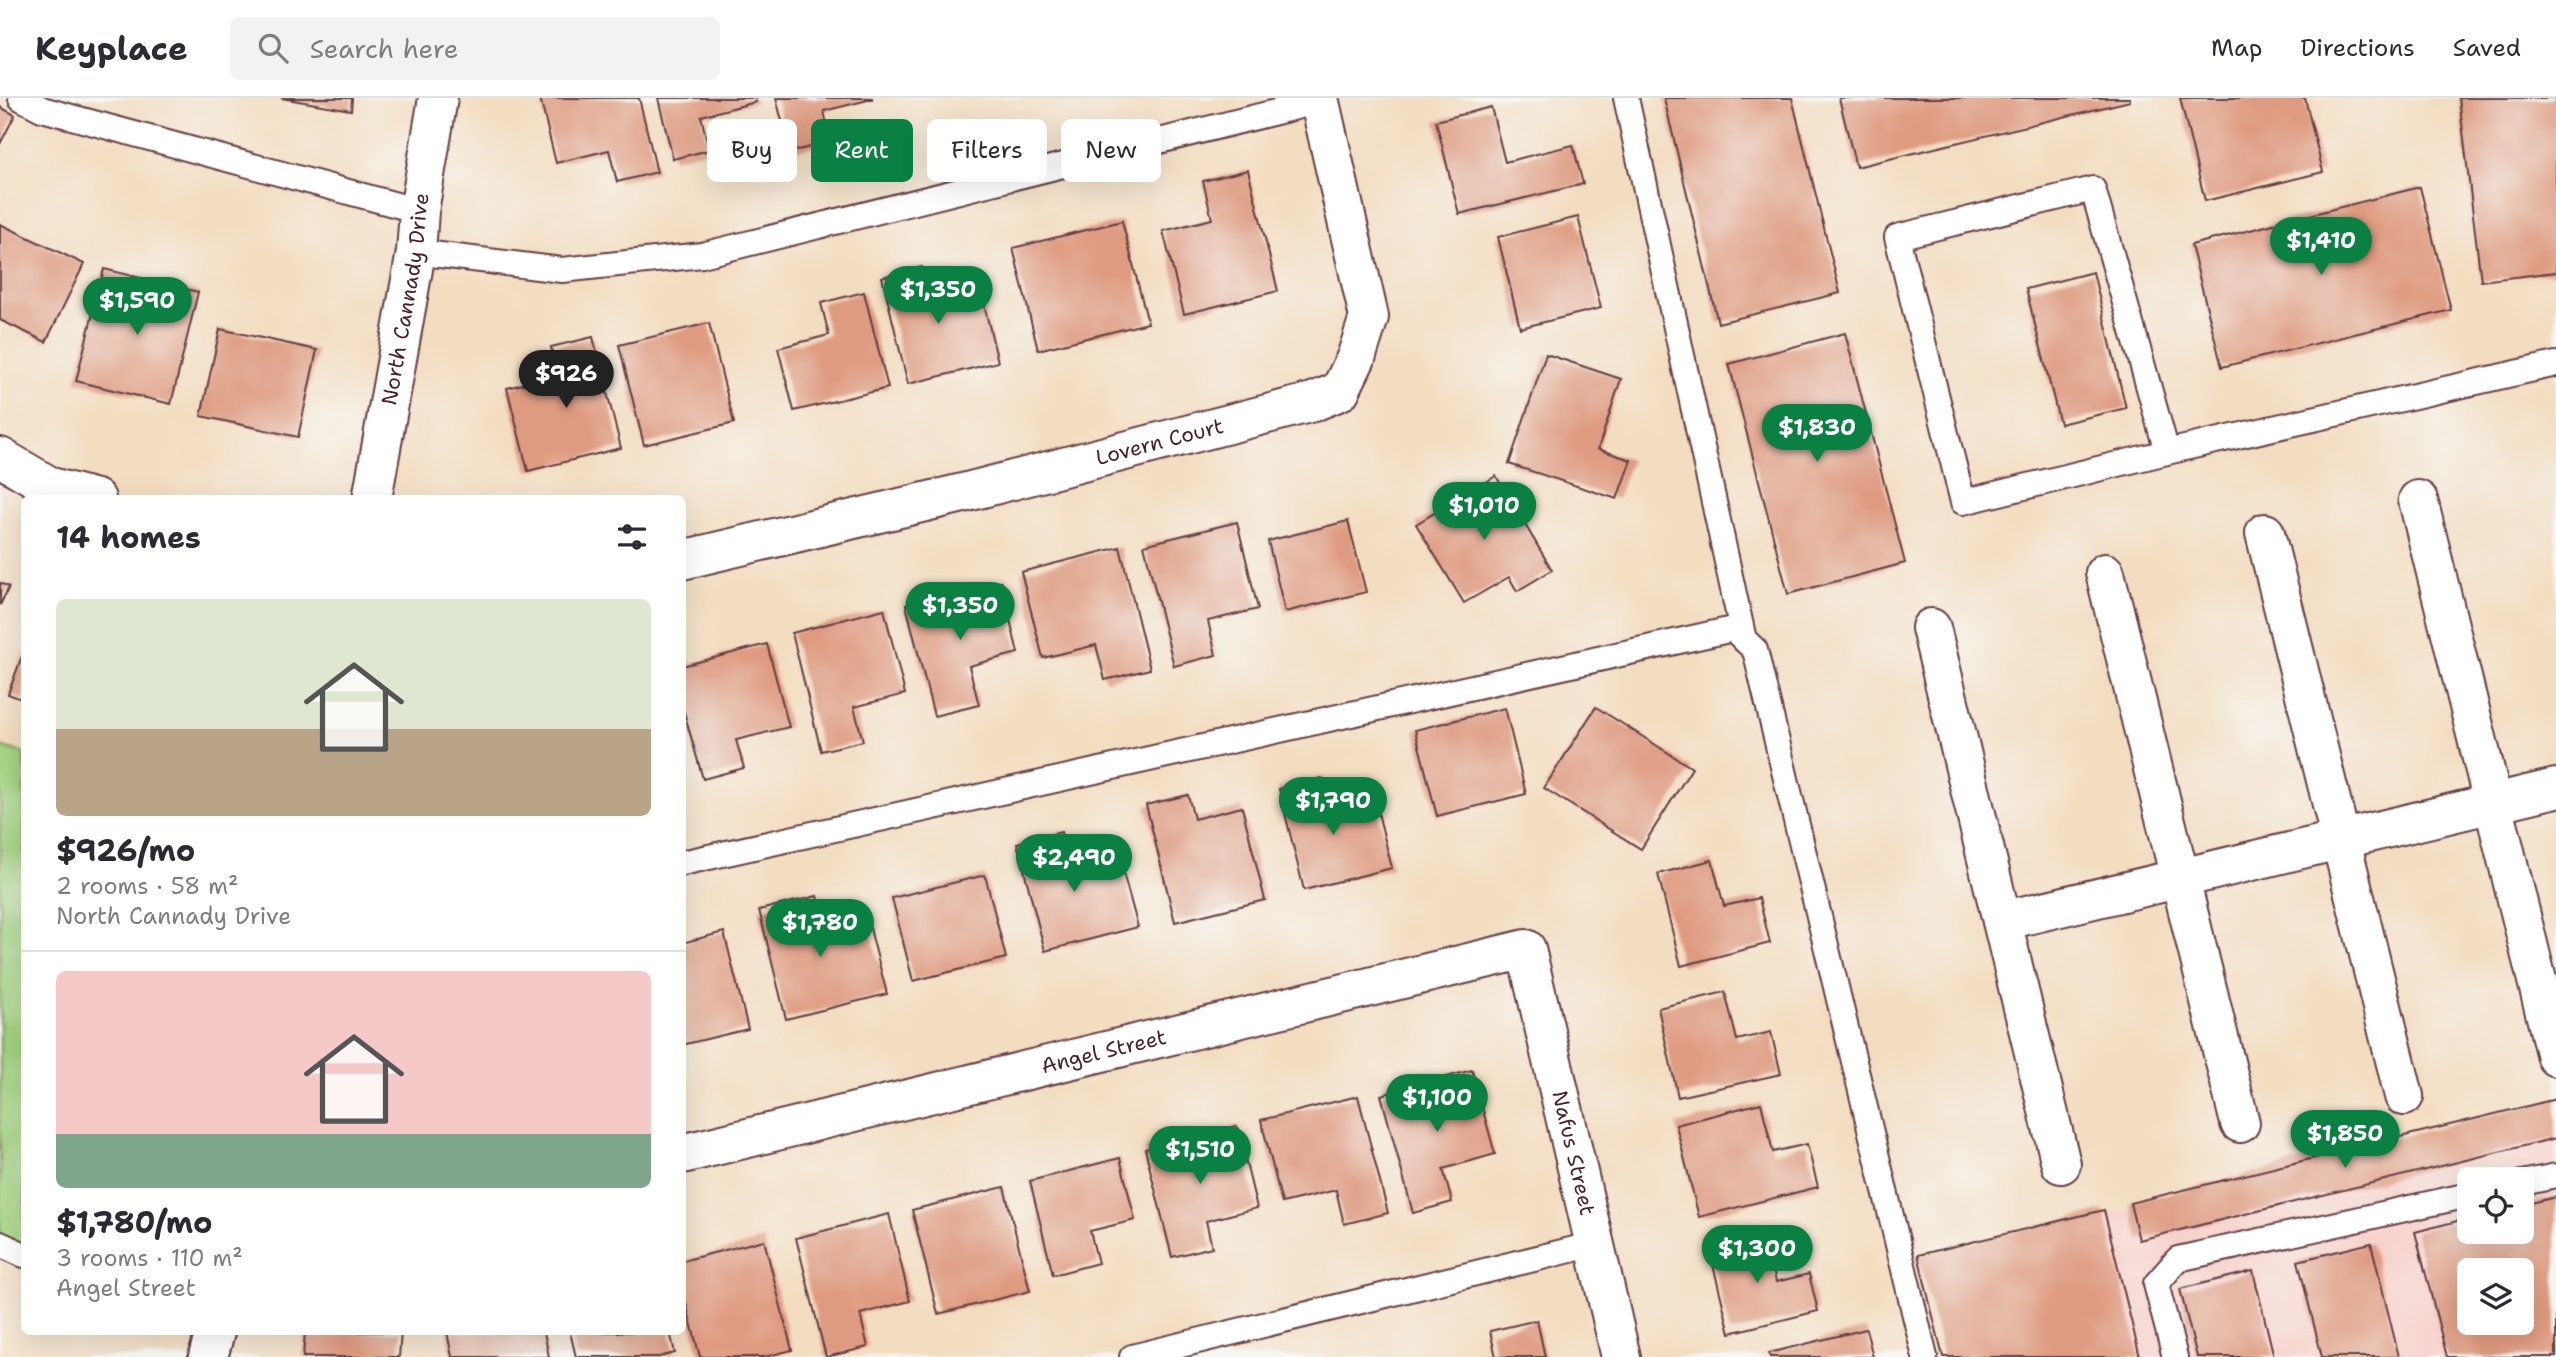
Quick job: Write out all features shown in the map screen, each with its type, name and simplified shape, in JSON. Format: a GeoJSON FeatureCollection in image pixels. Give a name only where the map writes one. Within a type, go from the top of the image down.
{"type":"FeatureCollection","features":[{"type":"Feature","properties":{"kind":"street","name":"North Cannady Drive"},"geometry":{"type":"LineString","coordinates":[[373,495],[416,252],[419,211],[438,98]]}},
{"type":"Feature","properties":{"kind":"street","name":"Lovern Court"},"geometry":{"type":"LineString","coordinates":[[686,559],[967,492],[1313,402],[1340,391],[1356,358],[1369,317],[1319,99]]}},
{"type":"Feature","properties":{"kind":"street"},"geometry":{"type":"LineString","coordinates":[[0,457],[51,487],[81,495]]}},
{"type":"Feature","properties":{"kind":"street"},"geometry":{"type":"LineString","coordinates":[[2418,500],[2556,1057]]}},
{"type":"Feature","properties":{"kind":"street"},"geometry":{"type":"LineString","coordinates":[[2266,533],[2339,840],[2404,1096]]}},
{"type":"Feature","properties":{"kind":"street"},"geometry":{"type":"LineString","coordinates":[[2105,573],[2241,1123]]}},
{"type":"Feature","properties":{"kind":"street"},"geometry":{"type":"LineString","coordinates":[[1931,628],[2061,1164]]}},
{"type":"Feature","properties":{"kind":"street"},"geometry":{"type":"LineString","coordinates":[[2002,921],[2556,788]]}},
{"type":"Feature","properties":{"kind":"street","name":"Angel Street"},"geometry":{"type":"LineString","coordinates":[[686,1153],[1526,949]]}},
{"type":"Feature","properties":{"kind":"street","name":"Nafus Street"},"geometry":{"type":"LineString","coordinates":[[1526,949],[1621,1357]]}},
{"type":"Feature","properties":{"kind":"lane"},"geometry":{"type":"LineString","coordinates":[[21,98],[42,108],[419,211]]}},
{"type":"Feature","properties":{"kind":"lane"},"geometry":{"type":"LineString","coordinates":[[1626,98],[1744,639]]}},
{"type":"Feature","properties":{"kind":"lane"},"geometry":{"type":"LineString","coordinates":[[416,252],[562,270],[702,255],[1319,99]]}},
{"type":"Feature","properties":{"kind":"lane"},"geometry":{"type":"LineString","coordinates":[[2167,452],[2093,189],[1897,237],[1963,502],[2167,452],[2556,364]]}},
{"type":"Feature","properties":{"kind":"lane"},"geometry":{"type":"LineString","coordinates":[[686,862],[1733,629],[1755,650],[1925,1357]]}},
{"type":"Feature","properties":{"kind":"lane"},"geometry":{"type":"LineString","coordinates":[[2534,1181],[2556,1176]]}},
{"type":"Feature","properties":{"kind":"lane"},"geometry":{"type":"LineString","coordinates":[[2175,1357],[2156,1284],[2178,1259],[2457,1198]]}},
{"type":"Feature","properties":{"kind":"lane"},"geometry":{"type":"LineString","coordinates":[[0,1244],[21,1254]]}},
{"type":"Feature","properties":{"kind":"lane"},"geometry":{"type":"LineString","coordinates":[[1132,1357],[1595,1244]]}},
{"type":"Feature","properties":{"kind":"shaded area"},"geometry":{"type":"Polygon","coordinates":[[[2556,1108],[2556,1357],[1954,1357],[1928,1258],[2556,1108]]]}},
{"type":"Feature","properties":{"kind":"green space"},"geometry":{"type":"Polygon","coordinates":[[[0,746],[21,752],[21,1249],[0,1240],[0,746]]]}},
{"type":"Feature","properties":{"kind":"building"},"geometry":{"type":"Polygon","coordinates":[[[281,98],[352,98],[351,110],[281,98]]]}},
{"type":"Feature","properties":{"kind":"building"},"geometry":{"type":"Polygon","coordinates":[[[540,98],[639,98],[657,172],[617,182],[609,150],[556,163],[540,98]]]}},
{"type":"Feature","properties":{"kind":"building"},"geometry":{"type":"Polygon","coordinates":[[[658,98],[755,98],[756,102],[701,116],[707,150],[673,159],[658,98]]]}},
{"type":"Feature","properties":{"kind":"building"},"geometry":{"type":"Polygon","coordinates":[[[776,98],[872,98],[824,111],[826,119],[811,119],[811,147],[797,150],[797,119],[781,119],[776,98]]]}},
{"type":"Feature","properties":{"kind":"building"},"geometry":{"type":"Polygon","coordinates":[[[1664,98],[1792,98],[1840,293],[1718,323],[1664,98]]]}},
{"type":"Feature","properties":{"kind":"building"},"geometry":{"type":"Polygon","coordinates":[[[1839,98],[2130,98],[2130,101],[1856,167],[1839,98]]]}},
{"type":"Feature","properties":{"kind":"building"},"geometry":{"type":"Polygon","coordinates":[[[2180,98],[2305,98],[2323,172],[2205,201],[2180,98]]]}},
{"type":"Feature","properties":{"kind":"building"},"geometry":{"type":"Polygon","coordinates":[[[2459,98],[2556,98],[2556,272],[2481,281],[2459,98]]]}},
{"type":"Feature","properties":{"kind":"building"},"geometry":{"type":"Polygon","coordinates":[[[0,107],[15,115],[0,144],[0,107]]]}},
{"type":"Feature","properties":{"kind":"building"},"geometry":{"type":"Polygon","coordinates":[[[1491,107],[1505,162],[1573,145],[1583,184],[1459,214],[1436,121],[1491,107]]]}},
{"type":"Feature","properties":{"kind":"building"},"geometry":{"type":"Polygon","coordinates":[[[1248,170],[1278,291],[1184,314],[1163,231],[1212,219],[1203,181],[1248,170]]]}},
{"type":"Feature","properties":{"kind":"building"},"geometry":{"type":"Polygon","coordinates":[[[2420,187],[2451,310],[2222,367],[2191,245],[2420,187]]]}},
{"type":"Feature","properties":{"kind":"building"},"geometry":{"type":"Polygon","coordinates":[[[1578,217],[1601,308],[1520,328],[1498,237],[1578,217]]]}},
{"type":"Feature","properties":{"kind":"building"},"geometry":{"type":"Polygon","coordinates":[[[1122,221],[1148,323],[1038,350],[1013,248],[1122,221]]]}},
{"type":"Feature","properties":{"kind":"building"},"geometry":{"type":"Polygon","coordinates":[[[0,224],[84,264],[46,342],[0,320],[0,224]]]}},
{"type":"Feature","properties":{"kind":"building"},"geometry":{"type":"Polygon","coordinates":[[[922,267],[928,293],[978,280],[998,362],[908,384],[882,277],[922,267]]]}},
{"type":"Feature","properties":{"kind":"building"},"geometry":{"type":"Polygon","coordinates":[[[104,269],[198,292],[171,404],[76,381],[104,269]]]}},
{"type":"Feature","properties":{"kind":"building"},"geometry":{"type":"Polygon","coordinates":[[[2093,272],[2126,408],[2060,424],[2026,289],[2093,272]]]}},
{"type":"Feature","properties":{"kind":"building"},"geometry":{"type":"Polygon","coordinates":[[[864,292],[888,388],[794,411],[778,348],[829,335],[821,303],[864,292]]]}},
{"type":"Feature","properties":{"kind":"building"},"geometry":{"type":"Polygon","coordinates":[[[709,323],[734,423],[644,445],[619,345],[709,323]]]}},
{"type":"Feature","properties":{"kind":"building"},"geometry":{"type":"Polygon","coordinates":[[[220,329],[317,350],[298,437],[201,416],[220,329]]]}},
{"type":"Feature","properties":{"kind":"building"},"geometry":{"type":"Polygon","coordinates":[[[1845,333],[1905,563],[1788,594],[1729,364],[1845,333]]]}},
{"type":"Feature","properties":{"kind":"building"},"geometry":{"type":"Polygon","coordinates":[[[593,337],[621,448],[528,471],[507,388],[558,375],[551,347],[593,337]]]}},
{"type":"Feature","properties":{"kind":"building"},"geometry":{"type":"Polygon","coordinates":[[[1546,354],[1621,379],[1598,449],[1631,460],[1617,499],[1509,464],[1546,354]]]}},
{"type":"Feature","properties":{"kind":"building"},"geometry":{"type":"Polygon","coordinates":[[[1496,476],[1552,570],[1517,591],[1509,577],[1464,603],[1416,524],[1496,476]]]}},
{"type":"Feature","properties":{"kind":"building"},"geometry":{"type":"Polygon","coordinates":[[[1348,521],[1366,592],[1285,612],[1268,541],[1348,521]]]}},
{"type":"Feature","properties":{"kind":"building"},"geometry":{"type":"Polygon","coordinates":[[[1237,522],[1258,609],[1208,621],[1216,655],[1174,666],[1144,545],[1237,522]]]}},
{"type":"Feature","properties":{"kind":"building"},"geometry":{"type":"Polygon","coordinates":[[[1120,547],[1150,669],[1105,680],[1096,645],[1043,658],[1021,572],[1120,547]]]}},
{"type":"Feature","properties":{"kind":"building"},"geometry":{"type":"Polygon","coordinates":[[[1001,582],[1018,653],[969,666],[979,705],[934,716],[906,605],[1001,582]]]}},
{"type":"Feature","properties":{"kind":"building"},"geometry":{"type":"Polygon","coordinates":[[[0,583],[9,587],[0,605],[0,583]]]}},
{"type":"Feature","properties":{"kind":"building"},"geometry":{"type":"Polygon","coordinates":[[[884,609],[905,694],[854,707],[863,741],[821,751],[792,633],[884,609]]]}},
{"type":"Feature","properties":{"kind":"building"},"geometry":{"type":"Polygon","coordinates":[[[767,644],[789,727],[736,740],[744,768],[703,779],[686,719],[686,665],[767,644]]]}},
{"type":"Feature","properties":{"kind":"building"},"geometry":{"type":"Polygon","coordinates":[[[21,659],[21,699],[8,694],[21,659]]]}},
{"type":"Feature","properties":{"kind":"building"},"geometry":{"type":"Polygon","coordinates":[[[1596,707],[1692,768],[1641,849],[1544,788],[1596,707]]]}},
{"type":"Feature","properties":{"kind":"building"},"geometry":{"type":"Polygon","coordinates":[[[1505,708],[1526,794],[1437,816],[1415,730],[1505,708]]]}},
{"type":"Feature","properties":{"kind":"building"},"geometry":{"type":"Polygon","coordinates":[[[1322,778],[1330,812],[1375,801],[1392,868],[1304,890],[1279,789],[1322,778]]]}},
{"type":"Feature","properties":{"kind":"building"},"geometry":{"type":"Polygon","coordinates":[[[1188,795],[1194,819],[1242,807],[1265,900],[1175,922],[1146,805],[1188,795]]]}},
{"type":"Feature","properties":{"kind":"building"},"geometry":{"type":"Polygon","coordinates":[[[1061,832],[1071,870],[1119,858],[1138,927],[1045,951],[1017,843],[1061,832]]]}},
{"type":"Feature","properties":{"kind":"building"},"geometry":{"type":"Polygon","coordinates":[[[1712,860],[1724,906],[1759,898],[1770,943],[1681,966],[1658,874],[1712,860]]]}},
{"type":"Feature","properties":{"kind":"building"},"geometry":{"type":"Polygon","coordinates":[[[985,875],[1006,958],[913,981],[892,898],[985,875]]]}},
{"type":"Feature","properties":{"kind":"building"},"geometry":{"type":"Polygon","coordinates":[[[817,896],[825,928],[867,917],[887,994],[786,1019],[759,910],[817,896]]]}},
{"type":"Feature","properties":{"kind":"building"},"geometry":{"type":"Polygon","coordinates":[[[724,932],[748,1029],[686,1044],[686,942],[724,932]]]}},
{"type":"Feature","properties":{"kind":"building"},"geometry":{"type":"Polygon","coordinates":[[[1725,992],[1737,1040],[1771,1032],[1781,1074],[1678,1097],[1658,1008],[1725,992]]]}},
{"type":"Feature","properties":{"kind":"building"},"geometry":{"type":"Polygon","coordinates":[[[1472,1070],[1495,1154],[1443,1169],[1452,1202],[1413,1213],[1381,1095],[1472,1070]]]}},
{"type":"Feature","properties":{"kind":"building"},"geometry":{"type":"Polygon","coordinates":[[[1358,1096],[1388,1213],[1344,1224],[1336,1190],[1282,1203],[1261,1120],[1358,1096]]]}},
{"type":"Feature","properties":{"kind":"building"},"geometry":{"type":"Polygon","coordinates":[[[2556,1099],[2556,1138],[2139,1240],[2130,1203],[2556,1099]]]}},
{"type":"Feature","properties":{"kind":"building"},"geometry":{"type":"Polygon","coordinates":[[[1761,1103],[1773,1152],[1807,1144],[1818,1187],[1699,1217],[1676,1125],[1761,1103]]]}},
{"type":"Feature","properties":{"kind":"building"},"geometry":{"type":"Polygon","coordinates":[[[1237,1126],[1257,1208],[1206,1221],[1212,1247],[1172,1257],[1145,1149],[1237,1126]]]}},
{"type":"Feature","properties":{"kind":"building"},"geometry":{"type":"Polygon","coordinates":[[[1120,1158],[1135,1220],[1090,1231],[1098,1263],[1053,1275],[1030,1181],[1120,1158]]]}},
{"type":"Feature","properties":{"kind":"building"},"geometry":{"type":"Polygon","coordinates":[[[1004,1187],[1030,1291],[938,1314],[912,1210],[1004,1187]]]}},
{"type":"Feature","properties":{"kind":"building"},"geometry":{"type":"Polygon","coordinates":[[[2556,1197],[2556,1357],[2447,1357],[2415,1232],[2457,1221],[2457,1244],[2534,1244],[2534,1202],[2556,1197]]]}},
{"type":"Feature","properties":{"kind":"building"},"geometry":{"type":"Polygon","coordinates":[[[2104,1210],[2140,1357],[1943,1357],[1918,1255],[2104,1210]]]}},
{"type":"Feature","properties":{"kind":"building"},"geometry":{"type":"Polygon","coordinates":[[[889,1214],[910,1301],[860,1314],[868,1347],[826,1357],[796,1238],[889,1214]]]}},
{"type":"Feature","properties":{"kind":"building"},"geometry":{"type":"Polygon","coordinates":[[[1764,1231],[1776,1282],[1809,1274],[1818,1311],[1730,1333],[1708,1245],[1764,1231]]]}},
{"type":"Feature","properties":{"kind":"building"},"geometry":{"type":"Polygon","coordinates":[[[764,1240],[792,1350],[764,1357],[700,1357],[686,1303],[686,1260],[764,1240]]]}},
{"type":"Feature","properties":{"kind":"building"},"geometry":{"type":"Polygon","coordinates":[[[2371,1243],[2399,1357],[2322,1357],[2298,1261],[2371,1243]]]}},
{"type":"Feature","properties":{"kind":"building"},"geometry":{"type":"Polygon","coordinates":[[[2253,1271],[2274,1357],[2197,1357],[2180,1289],[2253,1271]]]}},
{"type":"Feature","properties":{"kind":"building"},"geometry":{"type":"Polygon","coordinates":[[[1537,1320],[1545,1357],[1496,1357],[1490,1331],[1537,1320]]]}},
{"type":"Feature","properties":{"kind":"building"},"geometry":{"type":"Polygon","coordinates":[[[1866,1329],[1873,1357],[1770,1357],[1769,1353],[1866,1329]]]}},
{"type":"Feature","properties":{"kind":"building"},"geometry":{"type":"Polygon","coordinates":[[[305,1335],[401,1335],[399,1357],[303,1357],[305,1335]]]}},
{"type":"Feature","properties":{"kind":"building"},"geometry":{"type":"Polygon","coordinates":[[[448,1335],[545,1335],[549,1357],[452,1357],[448,1335]]]}},
{"type":"Feature","properties":{"kind":"building"},"geometry":{"type":"Polygon","coordinates":[[[571,1335],[671,1335],[675,1353],[659,1357],[576,1357],[571,1335]]]}}]}
